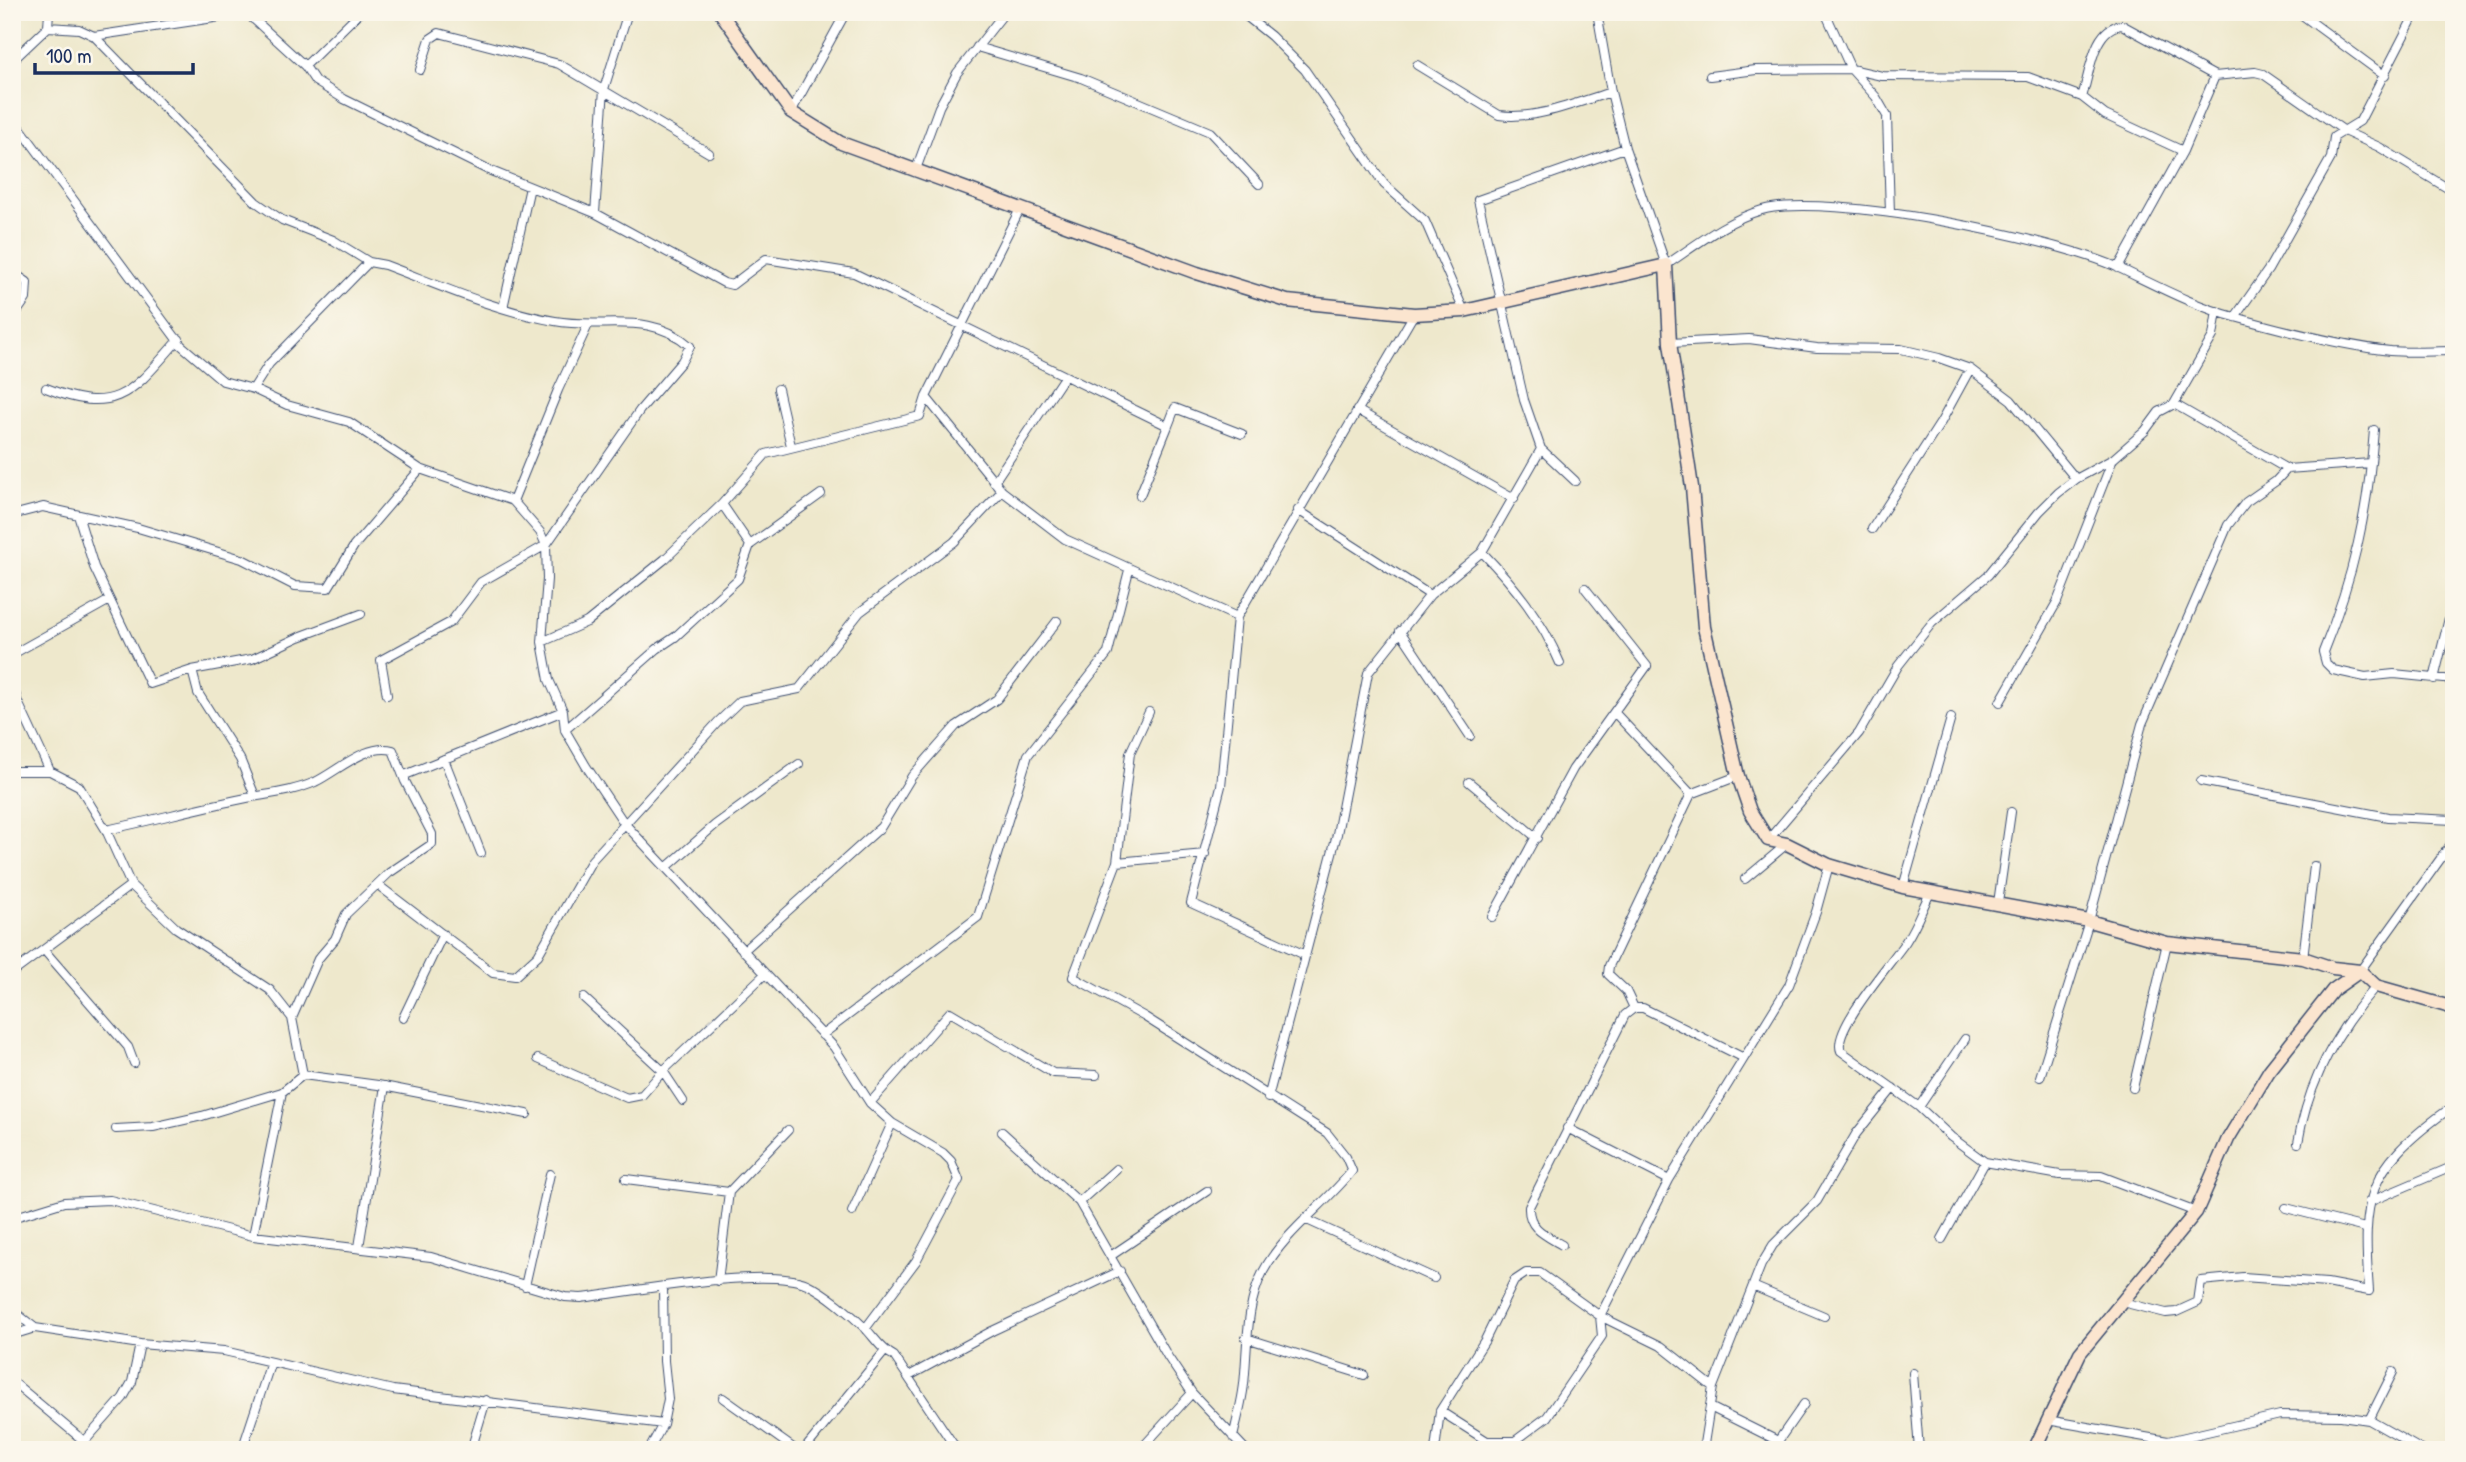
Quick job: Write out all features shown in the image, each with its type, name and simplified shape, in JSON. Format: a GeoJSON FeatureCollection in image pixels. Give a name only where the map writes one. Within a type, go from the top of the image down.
{"type":"FeatureCollection","features":[{"type":"Feature","properties":{"kind":"street"},"geometry":{"type":"LineString","coordinates":[[12,61],[48,27],[48,12]]}},
{"type":"Feature","properties":{"kind":"street"},"geometry":{"type":"LineString","coordinates":[[253,19],[264,12]]}},
{"type":"Feature","properties":{"kind":"street"},"geometry":{"type":"LineString","coordinates":[[305,66],[360,12]]}},
{"type":"Feature","properties":{"kind":"street"},"geometry":{"type":"LineString","coordinates":[[595,213],[604,89],[628,12]]}},
{"type":"Feature","properties":{"kind":"street"},"geometry":{"type":"LineString","coordinates":[[720,12],[791,112],[841,143],[1197,273],[1287,301],[1414,314],[1464,312],[1501,305],[1666,265],[1741,216],[1788,205],[1890,213],[2044,243],[2118,268],[2144,283],[2235,317],[2391,351],[2454,351]]}},
{"type":"Feature","properties":{"kind":"street"},"geometry":{"type":"LineString","coordinates":[[791,112],[846,12]]}},
{"type":"Feature","properties":{"kind":"street"},"geometry":{"type":"LineString","coordinates":[[915,172],[939,107],[957,73],[1005,12]]}},
{"type":"Feature","properties":{"kind":"street"},"geometry":{"type":"LineString","coordinates":[[1241,12],[1271,36],[1305,70],[1384,184],[1425,221],[1464,312]]}},
{"type":"Feature","properties":{"kind":"street"},"geometry":{"type":"LineString","coordinates":[[1597,12],[1611,92],[1625,148],[1666,265],[1670,343],[1692,487],[1704,627],[1738,776],[1750,811],[1768,840],[1787,844],[1829,864],[1930,893],[2089,921],[2167,943],[2303,958],[2333,968],[2360,971],[2376,986],[2454,1008]]}},
{"type":"Feature","properties":{"kind":"street"},"geometry":{"type":"LineString","coordinates":[[1825,12],[1851,69],[1877,97],[1887,116],[1890,213]]}},
{"type":"Feature","properties":{"kind":"street"},"geometry":{"type":"LineString","coordinates":[[2298,12],[2385,76]]}},
{"type":"Feature","properties":{"kind":"street"},"geometry":{"type":"LineString","coordinates":[[2235,317],[2268,270],[2331,158],[2334,138],[2360,121],[2416,12]]}},
{"type":"Feature","properties":{"kind":"street"},"geometry":{"type":"LineString","coordinates":[[94,36],[247,13],[305,66],[315,81],[344,99],[416,137],[595,213],[724,283],[732,285],[766,259],[839,269],[885,287],[1168,426]]}},
{"type":"Feature","properties":{"kind":"street"},"geometry":{"type":"LineString","coordinates":[[2082,97],[2101,36],[2115,26],[2133,31],[2215,76],[2255,72],[2263,74],[2346,132],[2379,147],[2454,192]]}},
{"type":"Feature","properties":{"kind":"street"},"geometry":{"type":"LineString","coordinates":[[48,27],[79,29],[94,36],[256,202],[282,220],[339,243],[369,262],[385,265],[503,308],[555,321],[588,325],[649,323],[690,345],[682,361],[640,411],[545,545],[481,582],[451,622],[381,660],[387,695]]}},
{"type":"Feature","properties":{"kind":"street"},"geometry":{"type":"LineString","coordinates":[[421,70],[430,39],[439,33],[559,64],[709,153]]}},
{"type":"Feature","properties":{"kind":"street"},"geometry":{"type":"LineString","coordinates":[[977,47],[1081,78],[1210,132],[1259,184]]}},
{"type":"Feature","properties":{"kind":"street"},"geometry":{"type":"LineString","coordinates":[[1417,65],[1499,115],[1512,117],[1560,108],[1611,92]]}},
{"type":"Feature","properties":{"kind":"street"},"geometry":{"type":"LineString","coordinates":[[1710,76],[1756,70],[1851,69],[1882,76],[2028,77],[2082,97],[2105,115],[2183,151]]}},
{"type":"Feature","properties":{"kind":"street"},"geometry":{"type":"LineString","coordinates":[[2118,268],[2183,151],[2215,76]]}},
{"type":"Feature","properties":{"kind":"street"},"geometry":{"type":"LineString","coordinates":[[12,117],[179,339],[200,363],[223,381],[253,389],[287,405],[349,422],[420,469],[513,501],[540,532],[545,545],[547,579],[542,642],[550,680],[563,711],[565,730],[624,823],[834,1047],[870,1103],[892,1123],[943,1153],[951,1161],[959,1180],[916,1261],[865,1329]]}},
{"type":"Feature","properties":{"kind":"street"},"geometry":{"type":"LineString","coordinates":[[1575,481],[1541,449],[1524,400],[1478,200],[1625,148]]}},
{"type":"Feature","properties":{"kind":"street"},"geometry":{"type":"LineString","coordinates":[[503,308],[530,187]]}},
{"type":"Feature","properties":{"kind":"street"},"geometry":{"type":"LineString","coordinates":[[542,642],[587,622],[665,559],[722,503],[766,454],[920,416],[926,397],[1020,209]]}},
{"type":"Feature","properties":{"kind":"street"},"geometry":{"type":"LineString","coordinates":[[253,389],[269,364],[369,262]]}},
{"type":"Feature","properties":{"kind":"street"},"geometry":{"type":"LineString","coordinates":[[12,272],[27,282],[26,299],[12,319]]}},
{"type":"Feature","properties":{"kind":"street"},"geometry":{"type":"LineString","coordinates":[[1768,840],[1859,733],[1898,666],[1932,623],[1988,575],[2039,512],[2077,479],[2113,459],[2145,431],[2159,412],[2174,404],[2213,336],[2217,311]]}},
{"type":"Feature","properties":{"kind":"street"},"geometry":{"type":"LineString","coordinates":[[1305,955],[1191,903],[1221,786],[1237,617],[1414,314]]}},
{"type":"Feature","properties":{"kind":"street"},"geometry":{"type":"LineString","coordinates":[[513,501],[558,390],[588,325]]}},
{"type":"Feature","properties":{"kind":"street"},"geometry":{"type":"LineString","coordinates":[[46,388],[73,399],[84,396],[98,401],[122,397],[141,382],[179,339]]}},
{"type":"Feature","properties":{"kind":"street"},"geometry":{"type":"LineString","coordinates":[[1670,343],[1749,339],[1817,348],[1901,349],[1970,369],[2011,400],[2077,479]]}},
{"type":"Feature","properties":{"kind":"street"},"geometry":{"type":"LineString","coordinates":[[1872,529],[1941,422],[1970,369]]}},
{"type":"Feature","properties":{"kind":"street"},"geometry":{"type":"LineString","coordinates":[[994,482],[1064,377]]}},
{"type":"Feature","properties":{"kind":"street"},"geometry":{"type":"LineString","coordinates":[[778,389],[791,446]]}},
{"type":"Feature","properties":{"kind":"street"},"geometry":{"type":"LineString","coordinates":[[926,397],[1002,491],[1065,539],[1237,617]]}},
{"type":"Feature","properties":{"kind":"street"},"geometry":{"type":"LineString","coordinates":[[2174,404],[2287,469],[2371,463]]}},
{"type":"Feature","properties":{"kind":"street"},"geometry":{"type":"LineString","coordinates":[[1140,495],[1175,408],[1242,434]]}},
{"type":"Feature","properties":{"kind":"street"},"geometry":{"type":"LineString","coordinates":[[1357,410],[1514,499]]}},
{"type":"Feature","properties":{"kind":"street"},"geometry":{"type":"LineString","coordinates":[[2374,430],[2365,521],[2348,584],[2323,652],[2326,663],[2333,670],[2365,677],[2394,674],[2454,680]]}},
{"type":"Feature","properties":{"kind":"street"},"geometry":{"type":"LineString","coordinates":[[1268,1098],[1337,834],[1368,673],[1430,595],[1482,552],[1541,449]]}},
{"type":"Feature","properties":{"kind":"street"},"geometry":{"type":"LineString","coordinates":[[2000,702],[2057,602],[2113,459]]}},
{"type":"Feature","properties":{"kind":"street"},"geometry":{"type":"LineString","coordinates":[[12,515],[43,507],[138,527],[242,559],[295,586],[328,588],[354,546],[420,469]]}},
{"type":"Feature","properties":{"kind":"street"},"geometry":{"type":"LineString","coordinates":[[2040,1077],[2089,921],[2142,724],[2228,525],[2246,502],[2276,481],[2287,469]]}},
{"type":"Feature","properties":{"kind":"street"},"geometry":{"type":"LineString","coordinates":[[378,885],[493,973],[515,976],[538,955],[592,860],[740,701],[799,688],[860,612],[954,542],[1002,491]]}},
{"type":"Feature","properties":{"kind":"street"},"geometry":{"type":"LineString","coordinates":[[565,730],[657,649],[675,637],[738,579],[750,545],[821,494]]}},
{"type":"Feature","properties":{"kind":"street"},"geometry":{"type":"LineString","coordinates":[[722,503],[750,545]]}},
{"type":"Feature","properties":{"kind":"street"},"geometry":{"type":"LineString","coordinates":[[1298,510],[1430,595]]}},
{"type":"Feature","properties":{"kind":"street"},"geometry":{"type":"LineString","coordinates":[[78,515],[108,601],[150,684],[192,670],[252,659],[299,637],[361,614]]}},
{"type":"Feature","properties":{"kind":"street"},"geometry":{"type":"LineString","coordinates":[[1482,552],[1510,581],[1546,631],[1560,663]]}},
{"type":"Feature","properties":{"kind":"street"},"geometry":{"type":"LineString","coordinates":[[822,1035],[978,917],[1028,755],[1108,653],[1129,570]]}},
{"type":"Feature","properties":{"kind":"street"},"geometry":{"type":"LineString","coordinates":[[1492,917],[1573,769],[1647,666],[1585,588]]}},
{"type":"Feature","properties":{"kind":"street"},"geometry":{"type":"LineString","coordinates":[[2434,679],[2454,598]]}},
{"type":"Feature","properties":{"kind":"street"},"geometry":{"type":"LineString","coordinates":[[12,661],[13,654],[108,601]]}},
{"type":"Feature","properties":{"kind":"street"},"geometry":{"type":"LineString","coordinates":[[743,951],[881,827],[912,776],[956,726],[996,699],[1058,621]]}},
{"type":"Feature","properties":{"kind":"street"},"geometry":{"type":"LineString","coordinates":[[1400,631],[1470,736]]}},
{"type":"Feature","properties":{"kind":"street"},"geometry":{"type":"LineString","coordinates":[[192,670],[198,693],[240,759],[255,796]]}},
{"type":"Feature","properties":{"kind":"street"},"geometry":{"type":"LineString","coordinates":[[12,682],[17,700],[50,771]]}},
{"type":"Feature","properties":{"kind":"street"},"geometry":{"type":"LineString","coordinates":[[405,781],[405,775],[409,772],[563,711]]}},
{"type":"Feature","properties":{"kind":"street"},"geometry":{"type":"LineString","coordinates":[[1149,712],[1130,753],[1117,862],[1073,977],[1144,1017],[1327,1133],[1346,1157],[1352,1171],[1333,1195],[1305,1219],[1262,1274],[1246,1338],[1244,1385],[1233,1437]]}},
{"type":"Feature","properties":{"kind":"street"},"geometry":{"type":"LineString","coordinates":[[1614,712],[1691,794]]}},
{"type":"Feature","properties":{"kind":"street"},"geometry":{"type":"LineString","coordinates":[[1903,887],[1951,718]]}},
{"type":"Feature","properties":{"kind":"street"},"geometry":{"type":"LineString","coordinates":[[106,830],[255,796],[282,793],[316,781],[349,761],[384,748],[393,750],[405,781],[432,834],[432,844],[378,885],[346,914],[335,939],[318,959],[292,1018]]}},
{"type":"Feature","properties":{"kind":"street"},"geometry":{"type":"LineString","coordinates":[[444,760],[481,853]]}},
{"type":"Feature","properties":{"kind":"street"},"geometry":{"type":"LineString","coordinates":[[667,867],[715,825],[799,764]]}},
{"type":"Feature","properties":{"kind":"street"},"geometry":{"type":"LineString","coordinates":[[12,771],[50,771],[79,786],[106,830],[131,885],[176,928],[270,990],[292,1018],[303,1075]]}},
{"type":"Feature","properties":{"kind":"street"},"geometry":{"type":"LineString","coordinates":[[1634,1008],[1626,991],[1608,974],[1609,966],[1691,794],[1738,776]]}},
{"type":"Feature","properties":{"kind":"street"},"geometry":{"type":"LineString","coordinates":[[2201,781],[2388,817],[2454,820]]}},
{"type":"Feature","properties":{"kind":"street"},"geometry":{"type":"LineString","coordinates":[[1469,782],[1537,838]]}},
{"type":"Feature","properties":{"kind":"street"},"geometry":{"type":"LineString","coordinates":[[1998,904],[2011,812]]}},
{"type":"Feature","properties":{"kind":"street"},"geometry":{"type":"LineString","coordinates":[[2034,1450],[2080,1353],[2196,1212],[2228,1139],[2269,1071],[2333,990],[2360,971],[2454,840]]}},
{"type":"Feature","properties":{"kind":"street"},"geometry":{"type":"LineString","coordinates":[[1745,878],[1787,844]]}},
{"type":"Feature","properties":{"kind":"street"},"geometry":{"type":"LineString","coordinates":[[1117,862],[1205,854]]}},
{"type":"Feature","properties":{"kind":"street"},"geometry":{"type":"LineString","coordinates":[[1440,1411],[1488,1441],[1515,1441],[1547,1417],[1602,1336],[1600,1316],[1669,1180],[1789,985],[1816,912],[1829,864]]}},
{"type":"Feature","properties":{"kind":"street"},"geometry":{"type":"LineString","coordinates":[[2303,958],[2314,866]]}},
{"type":"Feature","properties":{"kind":"street"},"geometry":{"type":"LineString","coordinates":[[12,973],[131,885]]}},
{"type":"Feature","properties":{"kind":"street"},"geometry":{"type":"LineString","coordinates":[[1930,893],[1907,940],[1856,1009],[1840,1039],[1841,1051],[1919,1107],[1951,1137],[1985,1162],[2060,1175],[2101,1176],[2196,1212]]}},
{"type":"Feature","properties":{"kind":"street"},"geometry":{"type":"LineString","coordinates":[[403,1018],[443,933]]}},
{"type":"Feature","properties":{"kind":"street"},"geometry":{"type":"LineString","coordinates":[[2133,1088],[2167,943]]}},
{"type":"Feature","properties":{"kind":"street"},"geometry":{"type":"LineString","coordinates":[[44,950],[128,1047],[134,1063]]}},
{"type":"Feature","properties":{"kind":"street"},"geometry":{"type":"LineString","coordinates":[[538,1059],[627,1098],[642,1095],[663,1071],[765,974]]}},
{"type":"Feature","properties":{"kind":"street"},"geometry":{"type":"LineString","coordinates":[[2298,1143],[2306,1100],[2346,1019],[2376,986]]}},
{"type":"Feature","properties":{"kind":"street"},"geometry":{"type":"LineString","coordinates":[[584,998],[663,1071],[683,1101]]}},
{"type":"Feature","properties":{"kind":"street"},"geometry":{"type":"LineString","coordinates":[[1562,1245],[1537,1229],[1529,1219],[1529,1207],[1625,1015],[1634,1008],[1643,1008],[1744,1058]]}},
{"type":"Feature","properties":{"kind":"street"},"geometry":{"type":"LineString","coordinates":[[870,1103],[950,1012],[1053,1073],[1096,1075]]}},
{"type":"Feature","properties":{"kind":"street"},"geometry":{"type":"LineString","coordinates":[[1919,1107],[1965,1039]]}},
{"type":"Feature","properties":{"kind":"street"},"geometry":{"type":"LineString","coordinates":[[116,1129],[153,1127],[282,1092],[303,1075],[385,1086],[527,1114]]}},
{"type":"Feature","properties":{"kind":"street"},"geometry":{"type":"LineString","coordinates":[[359,1247],[385,1086]]}},
{"type":"Feature","properties":{"kind":"street"},"geometry":{"type":"LineString","coordinates":[[1703,1450],[1713,1387],[1762,1265],[1773,1245],[1816,1200],[1856,1133],[1893,1088]]}},
{"type":"Feature","properties":{"kind":"street"},"geometry":{"type":"LineString","coordinates":[[253,1236],[282,1092]]}},
{"type":"Feature","properties":{"kind":"street"},"geometry":{"type":"LineString","coordinates":[[2122,1302],[2176,1312],[2198,1302],[2201,1281],[2244,1277],[2327,1283],[2369,1291],[2365,1228],[2369,1202],[2385,1167],[2414,1135],[2445,1112]]}},
{"type":"Feature","properties":{"kind":"street"},"geometry":{"type":"LineString","coordinates":[[852,1212],[892,1123]]}},
{"type":"Feature","properties":{"kind":"street"},"geometry":{"type":"LineString","coordinates":[[1567,1128],[1669,1180]]}},
{"type":"Feature","properties":{"kind":"street"},"geometry":{"type":"LineString","coordinates":[[718,1281],[729,1192],[788,1130]]}},
{"type":"Feature","properties":{"kind":"street"},"geometry":{"type":"LineString","coordinates":[[1002,1132],[1079,1202],[1112,1255],[1168,1357],[1192,1393],[1246,1450]]}},
{"type":"Feature","properties":{"kind":"street"},"geometry":{"type":"LineString","coordinates":[[1942,1239],[1985,1162]]}},
{"type":"Feature","properties":{"kind":"street"},"geometry":{"type":"LineString","coordinates":[[2369,1202],[2454,1166]]}},
{"type":"Feature","properties":{"kind":"street"},"geometry":{"type":"LineString","coordinates":[[1079,1202],[1116,1169]]}},
{"type":"Feature","properties":{"kind":"street"},"geometry":{"type":"LineString","coordinates":[[524,1286],[550,1174]]}},
{"type":"Feature","properties":{"kind":"street"},"geometry":{"type":"LineString","coordinates":[[626,1179],[729,1192]]}},
{"type":"Feature","properties":{"kind":"street"},"geometry":{"type":"LineString","coordinates":[[1112,1255],[1207,1191]]}},
{"type":"Feature","properties":{"kind":"street"},"geometry":{"type":"LineString","coordinates":[[12,1218],[64,1202],[110,1200],[253,1236],[431,1257],[524,1286],[581,1298],[718,1281],[796,1281],[809,1285],[865,1329],[885,1351],[894,1356],[957,1450]]}},
{"type":"Feature","properties":{"kind":"street"},"geometry":{"type":"LineString","coordinates":[[2286,1208],[2365,1228]]}},
{"type":"Feature","properties":{"kind":"street"},"geometry":{"type":"LineString","coordinates":[[1305,1219],[1434,1278]]}},
{"type":"Feature","properties":{"kind":"street"},"geometry":{"type":"LineString","coordinates":[[909,1376],[992,1331],[1120,1271]]}},
{"type":"Feature","properties":{"kind":"street"},"geometry":{"type":"LineString","coordinates":[[1435,1450],[1440,1411],[1485,1340],[1514,1281],[1526,1273],[1540,1273],[1600,1316],[1661,1346],[1713,1387]]}},
{"type":"Feature","properties":{"kind":"street"},"geometry":{"type":"LineString","coordinates":[[649,1450],[663,1424],[668,1399],[664,1361],[663,1287]]}},
{"type":"Feature","properties":{"kind":"street"},"geometry":{"type":"LineString","coordinates":[[1755,1287],[1825,1315]]}},
{"type":"Feature","properties":{"kind":"street"},"geometry":{"type":"LineString","coordinates":[[12,1310],[34,1328]]}},
{"type":"Feature","properties":{"kind":"street"},"geometry":{"type":"LineString","coordinates":[[12,1335],[34,1328],[140,1344],[224,1352],[393,1390],[663,1424]]}},
{"type":"Feature","properties":{"kind":"street"},"geometry":{"type":"LineString","coordinates":[[1246,1338],[1364,1375]]}},
{"type":"Feature","properties":{"kind":"street"},"geometry":{"type":"LineString","coordinates":[[78,1450],[132,1382],[140,1344]]}},
{"type":"Feature","properties":{"kind":"street"},"geometry":{"type":"LineString","coordinates":[[804,1450],[885,1351]]}},
{"type":"Feature","properties":{"kind":"street"},"geometry":{"type":"LineString","coordinates":[[242,1450],[271,1362]]}},
{"type":"Feature","properties":{"kind":"street"},"geometry":{"type":"LineString","coordinates":[[2369,1420],[2393,1372]]}},
{"type":"Feature","properties":{"kind":"street"},"geometry":{"type":"LineString","coordinates":[[1913,1373],[1919,1450]]}},
{"type":"Feature","properties":{"kind":"street"},"geometry":{"type":"LineString","coordinates":[[12,1381],[85,1442]]}},
{"type":"Feature","properties":{"kind":"street"},"geometry":{"type":"LineString","coordinates":[[1140,1450],[1192,1393]]}},
{"type":"Feature","properties":{"kind":"street"},"geometry":{"type":"LineString","coordinates":[[723,1398],[796,1450]]}},
{"type":"Feature","properties":{"kind":"street"},"geometry":{"type":"LineString","coordinates":[[471,1450],[486,1400]]}},
{"type":"Feature","properties":{"kind":"street"},"geometry":{"type":"LineString","coordinates":[[1772,1450],[1804,1404]]}},
{"type":"Feature","properties":{"kind":"street"},"geometry":{"type":"LineString","coordinates":[[1710,1406],[1778,1441]]}},
{"type":"Feature","properties":{"kind":"street"},"geometry":{"type":"LineString","coordinates":[[2047,1420],[2155,1441],[2178,1440],[2280,1415],[2369,1420],[2422,1450]]}},
{"type":"Feature","properties":{"kind":"street"},"geometry":{"type":"LineString","coordinates":[[2401,1450],[2407,1442]]}}]}
